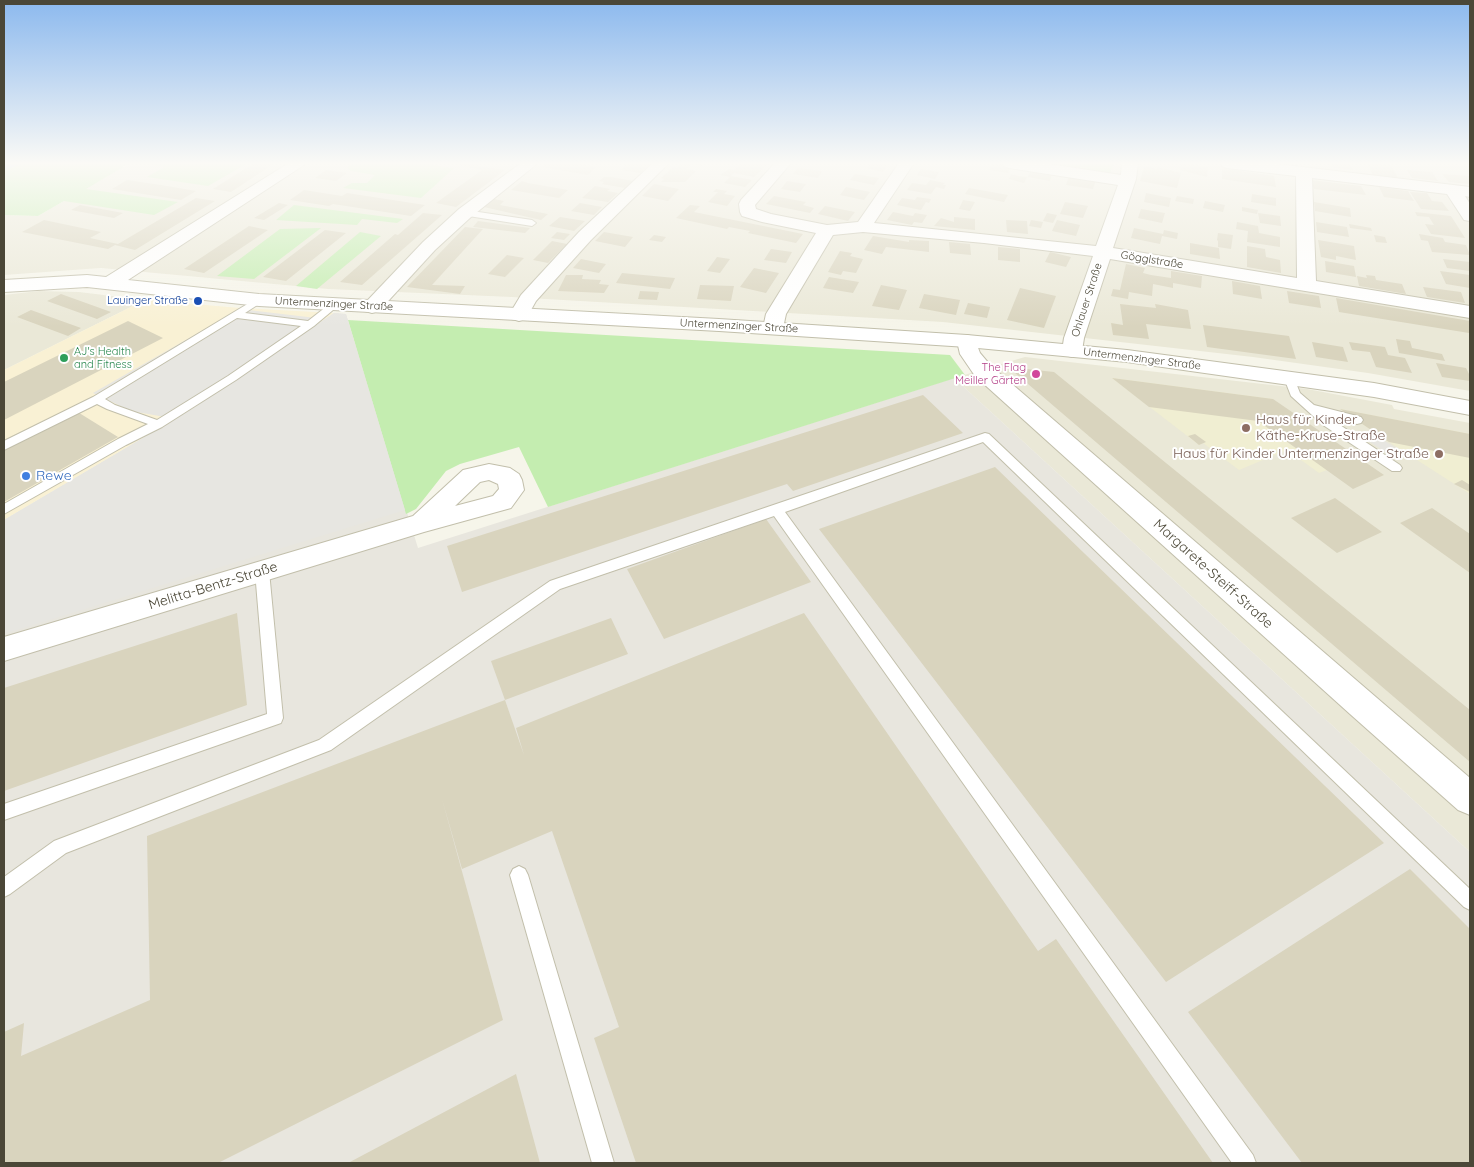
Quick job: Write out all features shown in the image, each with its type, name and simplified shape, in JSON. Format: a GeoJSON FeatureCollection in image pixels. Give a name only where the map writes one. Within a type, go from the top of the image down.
{"type":"FeatureCollection","features":[{"type":"Feature","properties":{"kind":"street"},"geometry":{"type":"LineString","coordinates":[[110,283],[214,217]]}},
{"type":"Feature","properties":{"kind":"street"},"geometry":{"type":"LineString","coordinates":[[372,307],[430,246],[460,217]]}},
{"type":"Feature","properties":{"kind":"street"},"geometry":{"type":"LineString","coordinates":[[519,315],[528,299],[585,236],[605,217]]}},
{"type":"Feature","properties":{"kind":"street","name":"Gögglstraße"},"geometry":{"type":"LineString","coordinates":[[766,217],[827,230],[863,227],[984,238],[1103,252],[1470,312]]}},
{"type":"Feature","properties":{"kind":"street"},"geometry":{"type":"LineString","coordinates":[[863,227],[870,217]]}},
{"type":"Feature","properties":{"kind":"street","name":"Ohlauer Straße"},"geometry":{"type":"LineString","coordinates":[[1072,351],[1074,338],[1114,217]]}},
{"type":"Feature","properties":{"kind":"street"},"geometry":{"type":"LineString","coordinates":[[1305,217],[1307,285]]}},
{"type":"Feature","properties":{"kind":"street"},"geometry":{"type":"LineString","coordinates":[[773,328],[776,314],[827,230]]}},
{"type":"Feature","properties":{"kind":"street","name":"Untermenzinger Straße"},"geometry":{"type":"LineString","coordinates":[[4,286],[55,282],[110,283],[260,300],[773,328],[967,341],[1127,356],[1382,391],[1470,408]]}},
{"type":"Feature","properties":{"kind":"street","name":"Margarete-Steiff-Straße"},"geometry":{"type":"LineString","coordinates":[[967,341],[970,354],[982,371],[1470,799]]}},
{"type":"Feature","properties":{"kind":"street","name":"Melitta-Bentz-Straße"},"geometry":{"type":"LineString","coordinates":[[4,649],[422,523]]}},
{"type":"Feature","properties":{"kind":"lane"},"geometry":{"type":"LineString","coordinates":[[495,217],[532,223]]}},
{"type":"Feature","properties":{"kind":"lane"},"geometry":{"type":"LineString","coordinates":[[4,446],[97,399],[260,300]]}},
{"type":"Feature","properties":{"kind":"lane"},"geometry":{"type":"LineString","coordinates":[[4,510],[122,442],[158,424],[232,378],[334,305]]}},
{"type":"Feature","properties":{"kind":"lane"},"geometry":{"type":"LineString","coordinates":[[237,314],[310,324]]}},
{"type":"Feature","properties":{"kind":"lane"},"geometry":{"type":"LineString","coordinates":[[1289,378],[1294,394],[1304,403],[1327,422],[1396,468]]}},
{"type":"Feature","properties":{"kind":"lane"},"geometry":{"type":"LineString","coordinates":[[97,399],[111,408],[158,424]]}},
{"type":"Feature","properties":{"kind":"lane"},"geometry":{"type":"LineString","coordinates":[[1304,403],[1331,414],[1357,420]]}},
{"type":"Feature","properties":{"kind":"lane"},"geometry":{"type":"LineString","coordinates":[[4,888],[60,847],[325,745],[555,585],[985,437],[1470,901]]}},
{"type":"Feature","properties":{"kind":"lane"},"geometry":{"type":"LineString","coordinates":[[777,510],[1245,1163]]}},
{"type":"Feature","properties":{"kind":"lane"},"geometry":{"type":"LineString","coordinates":[[4,812],[274,718],[262,571]]}},
{"type":"Feature","properties":{"kind":"lane"},"geometry":{"type":"LineString","coordinates":[[518,875],[604,1163]]}},
{"type":"Feature","properties":{"kind":"shaded area"},"geometry":{"type":"Polygon","coordinates":[[[4,217],[1470,217],[1470,391],[1368,373],[1253,357],[943,322],[511,297],[328,289],[101,268],[4,275],[4,217]]]}},
{"type":"Feature","properties":{"kind":"shaded area"},"geometry":{"type":"Polygon","coordinates":[[[39,291],[79,292],[145,300],[4,370],[4,295],[39,291]]]}},
{"type":"Feature","properties":{"kind":"shaded area"},"geometry":{"type":"Polygon","coordinates":[[[145,300],[334,313],[192,409],[4,520],[4,370],[145,300]]]}},
{"type":"Feature","properties":{"kind":"shaded area"},"geometry":{"type":"Polygon","coordinates":[[[240,309],[316,318],[165,417],[131,411],[93,393],[240,309]]]}},
{"type":"Feature","properties":{"kind":"shaded area"},"geometry":{"type":"Polygon","coordinates":[[[334,313],[346,314],[418,548],[954,378],[1470,852],[1470,1163],[4,1163],[4,520],[192,409],[334,313]]]}},
{"type":"Feature","properties":{"kind":"shaded area"},"geometry":{"type":"Polygon","coordinates":[[[334,313],[346,314],[405,510],[4,634],[4,520],[192,409],[334,313]]]}},
{"type":"Feature","properties":{"kind":"shaded area"},"geometry":{"type":"Polygon","coordinates":[[[1025,357],[1307,389],[1392,405],[1394,409],[1470,423],[1470,852],[954,378],[1025,357]]]}},
{"type":"Feature","properties":{"kind":"shaded area","name":"Haus für Kinder Käthe-Kruse-Straße"},"geometry":{"type":"Polygon","coordinates":[[[1112,378],[1273,399],[1327,470],[1319,473],[1287,450],[1239,470],[1203,443],[1199,445],[1112,378]]]}},
{"type":"Feature","properties":{"kind":"shaded area","name":"Haus für Kinder Untermenzinger Straße"},"geometry":{"type":"Polygon","coordinates":[[[1340,409],[1470,434],[1470,494],[1389,442],[1340,409]]]}},
{"type":"Feature","properties":{"kind":"shaded area"},"geometry":{"type":"Polygon","coordinates":[[[1372,433],[1402,452],[1392,456],[1362,437],[1372,433]]]}},
{"type":"Feature","properties":{"kind":"green space"},"geometry":{"type":"Polygon","coordinates":[[[279,217],[403,219],[397,223],[362,219],[357,225],[276,220],[279,217]]]}},
{"type":"Feature","properties":{"kind":"green space"},"geometry":{"type":"Polygon","coordinates":[[[321,228],[254,279],[217,276],[280,229],[321,228]]]}},
{"type":"Feature","properties":{"kind":"green space"},"geometry":{"type":"Polygon","coordinates":[[[360,232],[381,236],[317,289],[296,286],[360,232]]]}},
{"type":"Feature","properties":{"kind":"green space"},"geometry":{"type":"Polygon","coordinates":[[[348,320],[950,355],[965,375],[548,507],[519,447],[460,464],[446,471],[416,509],[406,514],[348,320]]]}},
{"type":"Feature","properties":{"kind":"building"},"geometry":{"type":"Polygon","coordinates":[[[163,217],[188,217],[135,250],[115,245],[108,249],[22,232],[44,220],[101,232],[90,238],[118,244],[163,217]]]}},
{"type":"Feature","properties":{"kind":"building"},"geometry":{"type":"Polygon","coordinates":[[[255,217],[268,217],[264,220],[255,217]]]}},
{"type":"Feature","properties":{"kind":"building"},"geometry":{"type":"Polygon","coordinates":[[[418,217],[439,217],[362,285],[340,282],[395,234],[398,235],[418,217]]]}},
{"type":"Feature","properties":{"kind":"building"},"geometry":{"type":"Polygon","coordinates":[[[530,217],[544,217],[541,220],[530,217]]]}},
{"type":"Feature","properties":{"kind":"building"},"geometry":{"type":"Polygon","coordinates":[[[559,217],[585,221],[574,231],[549,226],[559,217]]]}},
{"type":"Feature","properties":{"kind":"building"},"geometry":{"type":"Polygon","coordinates":[[[721,217],[803,234],[796,243],[748,233],[750,231],[729,227],[727,229],[676,218],[721,217]]]}},
{"type":"Feature","properties":{"kind":"building"},"geometry":{"type":"Polygon","coordinates":[[[833,217],[851,217],[848,221],[833,217]]]}},
{"type":"Feature","properties":{"kind":"building"},"geometry":{"type":"Polygon","coordinates":[[[889,217],[925,217],[922,223],[914,222],[912,225],[887,220],[889,217]]]}},
{"type":"Feature","properties":{"kind":"building"},"geometry":{"type":"Polygon","coordinates":[[[954,217],[975,219],[975,230],[934,226],[941,218],[954,222],[954,217]]]}},
{"type":"Feature","properties":{"kind":"building"},"geometry":{"type":"Polygon","coordinates":[[[1045,217],[1056,217],[1053,223],[1043,221],[1045,217]]]}},
{"type":"Feature","properties":{"kind":"building"},"geometry":{"type":"Polygon","coordinates":[[[1138,217],[1164,217],[1162,223],[1138,217]]]}},
{"type":"Feature","properties":{"kind":"building"},"geometry":{"type":"Polygon","coordinates":[[[1259,217],[1280,217],[1281,226],[1260,223],[1259,217]]]}},
{"type":"Feature","properties":{"kind":"building"},"geometry":{"type":"Polygon","coordinates":[[[1429,217],[1452,217],[1465,238],[1431,234],[1425,224],[1434,225],[1429,217]]]}},
{"type":"Feature","properties":{"kind":"building"},"geometry":{"type":"Polygon","coordinates":[[[1006,220],[1027,221],[1028,234],[1007,232],[1006,220]]]}},
{"type":"Feature","properties":{"kind":"building"},"geometry":{"type":"Polygon","coordinates":[[[1031,220],[1043,222],[1041,228],[1029,226],[1031,220]]]}},
{"type":"Feature","properties":{"kind":"building"},"geometry":{"type":"Polygon","coordinates":[[[1057,220],[1080,225],[1076,236],[1052,231],[1057,220]]]}},
{"type":"Feature","properties":{"kind":"building"},"geometry":{"type":"Polygon","coordinates":[[[478,221],[530,228],[525,233],[473,227],[478,221]]]}},
{"type":"Feature","properties":{"kind":"building"},"geometry":{"type":"Polygon","coordinates":[[[1237,222],[1258,226],[1259,233],[1280,237],[1280,247],[1247,242],[1248,231],[1236,229],[1237,222]]]}},
{"type":"Feature","properties":{"kind":"building"},"geometry":{"type":"Polygon","coordinates":[[[1316,222],[1347,227],[1349,237],[1317,232],[1316,222]]]}},
{"type":"Feature","properties":{"kind":"building"},"geometry":{"type":"Polygon","coordinates":[[[1349,224],[1371,228],[1372,231],[1350,228],[1349,224]]]}},
{"type":"Feature","properties":{"kind":"building"},"geometry":{"type":"Polygon","coordinates":[[[249,226],[268,230],[204,273],[184,269],[249,226]]]}},
{"type":"Feature","properties":{"kind":"building"},"geometry":{"type":"Polygon","coordinates":[[[465,227],[483,229],[432,285],[465,286],[460,294],[407,287],[465,227]]]}},
{"type":"Feature","properties":{"kind":"building"},"geometry":{"type":"Polygon","coordinates":[[[1134,228],[1163,234],[1164,230],[1178,233],[1177,239],[1162,236],[1160,244],[1131,238],[1134,228]]]}},
{"type":"Feature","properties":{"kind":"building"},"geometry":{"type":"Polygon","coordinates":[[[325,230],[346,233],[286,281],[263,277],[325,230]]]}},
{"type":"Feature","properties":{"kind":"building"},"geometry":{"type":"Polygon","coordinates":[[[557,232],[570,234],[564,240],[551,238],[557,232]]]}},
{"type":"Feature","properties":{"kind":"building"},"geometry":{"type":"Polygon","coordinates":[[[604,232],[633,237],[625,247],[595,241],[604,232]]]}},
{"type":"Feature","properties":{"kind":"building"},"geometry":{"type":"Polygon","coordinates":[[[1218,233],[1233,235],[1231,249],[1218,247],[1218,233]]]}},
{"type":"Feature","properties":{"kind":"building"},"geometry":{"type":"Polygon","coordinates":[[[1419,234],[1443,238],[1445,242],[1466,245],[1470,255],[1432,252],[1428,241],[1421,240],[1419,234]]]}},
{"type":"Feature","properties":{"kind":"building"},"geometry":{"type":"Polygon","coordinates":[[[654,235],[666,237],[662,242],[649,240],[654,235]]]}},
{"type":"Feature","properties":{"kind":"building"},"geometry":{"type":"Polygon","coordinates":[[[1374,235],[1385,237],[1387,243],[1376,242],[1374,235]]]}},
{"type":"Feature","properties":{"kind":"building"},"geometry":{"type":"Polygon","coordinates":[[[873,236],[909,242],[909,240],[929,241],[929,252],[886,247],[882,254],[864,250],[873,236]]]}},
{"type":"Feature","properties":{"kind":"building"},"geometry":{"type":"Polygon","coordinates":[[[1318,240],[1354,246],[1356,260],[1336,256],[1336,260],[1321,257],[1318,240]]]}},
{"type":"Feature","properties":{"kind":"building"},"geometry":{"type":"Polygon","coordinates":[[[552,241],[567,244],[548,263],[533,260],[552,241]]]}},
{"type":"Feature","properties":{"kind":"building"},"geometry":{"type":"Polygon","coordinates":[[[949,242],[970,244],[971,255],[950,253],[949,242]]]}},
{"type":"Feature","properties":{"kind":"building"},"geometry":{"type":"Polygon","coordinates":[[[1190,243],[1219,248],[1220,259],[1190,254],[1190,243]]]}},
{"type":"Feature","properties":{"kind":"building"},"geometry":{"type":"Polygon","coordinates":[[[1247,246],[1265,249],[1266,257],[1280,260],[1281,273],[1247,267],[1247,246]]]}},
{"type":"Feature","properties":{"kind":"building"},"geometry":{"type":"Polygon","coordinates":[[[998,247],[1020,249],[1020,262],[998,260],[998,247]]]}},
{"type":"Feature","properties":{"kind":"building"},"geometry":{"type":"Polygon","coordinates":[[[771,249],[792,252],[786,263],[764,260],[771,249]]]}},
{"type":"Feature","properties":{"kind":"building"},"geometry":{"type":"Polygon","coordinates":[[[840,251],[852,253],[850,256],[863,259],[856,273],[843,271],[841,275],[828,272],[840,251]]]}},
{"type":"Feature","properties":{"kind":"building"},"geometry":{"type":"Polygon","coordinates":[[[1050,252],[1071,257],[1066,267],[1045,262],[1050,252]]]}},
{"type":"Feature","properties":{"kind":"building"},"geometry":{"type":"Polygon","coordinates":[[[507,255],[524,258],[505,277],[488,274],[507,255]]]}},
{"type":"Feature","properties":{"kind":"building"},"geometry":{"type":"Polygon","coordinates":[[[717,257],[730,259],[720,273],[707,271],[717,257]]]}},
{"type":"Feature","properties":{"kind":"building"},"geometry":{"type":"Polygon","coordinates":[[[581,259],[606,264],[599,273],[573,268],[581,259]]]}},
{"type":"Feature","properties":{"kind":"building"},"geometry":{"type":"Polygon","coordinates":[[[1443,259],[1470,262],[1470,271],[1447,268],[1443,259]]]}},
{"type":"Feature","properties":{"kind":"building"},"geometry":{"type":"Polygon","coordinates":[[[1325,261],[1354,266],[1356,277],[1326,272],[1325,261]]]}},
{"type":"Feature","properties":{"kind":"building"},"geometry":{"type":"Polygon","coordinates":[[[1126,264],[1145,268],[1143,273],[1151,275],[1171,278],[1171,271],[1202,276],[1201,288],[1173,283],[1173,288],[1153,284],[1152,296],[1129,292],[1128,299],[1111,296],[1113,289],[1120,290],[1126,264]]]}},
{"type":"Feature","properties":{"kind":"building"},"geometry":{"type":"Polygon","coordinates":[[[754,268],[779,273],[766,293],[740,287],[754,268]]]}},
{"type":"Feature","properties":{"kind":"building"},"geometry":{"type":"Polygon","coordinates":[[[1440,271],[1470,275],[1470,288],[1446,284],[1440,271]]]}},
{"type":"Feature","properties":{"kind":"building"},"geometry":{"type":"Polygon","coordinates":[[[622,273],[675,278],[670,289],[616,283],[622,273]]]}},
{"type":"Feature","properties":{"kind":"building"},"geometry":{"type":"Polygon","coordinates":[[[566,275],[583,275],[582,279],[601,280],[599,284],[609,285],[604,293],[558,291],[566,275]]]}},
{"type":"Feature","properties":{"kind":"building"},"geometry":{"type":"Polygon","coordinates":[[[1366,275],[1375,276],[1376,280],[1402,284],[1406,294],[1359,286],[1357,276],[1367,278],[1366,275]]]}},
{"type":"Feature","properties":{"kind":"building"},"geometry":{"type":"Polygon","coordinates":[[[829,277],[859,282],[853,293],[823,288],[829,277]]]}},
{"type":"Feature","properties":{"kind":"building"},"geometry":{"type":"Polygon","coordinates":[[[1232,281],[1260,286],[1262,299],[1233,294],[1232,281]]]}},
{"type":"Feature","properties":{"kind":"building"},"geometry":{"type":"Polygon","coordinates":[[[700,285],[734,286],[731,301],[697,299],[700,285]]]}},
{"type":"Feature","properties":{"kind":"building"},"geometry":{"type":"Polygon","coordinates":[[[881,285],[907,290],[899,310],[872,306],[881,285]]]}},
{"type":"Feature","properties":{"kind":"building"},"geometry":{"type":"Polygon","coordinates":[[[1423,287],[1461,292],[1465,303],[1427,297],[1423,287]]]}},
{"type":"Feature","properties":{"kind":"building"},"geometry":{"type":"Polygon","coordinates":[[[1020,288],[1056,296],[1044,328],[1007,320],[1020,288]]]}},
{"type":"Feature","properties":{"kind":"building"},"geometry":{"type":"Polygon","coordinates":[[[640,291],[659,292],[657,300],[638,299],[640,291]]]}},
{"type":"Feature","properties":{"kind":"building"},"geometry":{"type":"Polygon","coordinates":[[[1287,291],[1319,296],[1321,308],[1289,303],[1287,291]]]}},
{"type":"Feature","properties":{"kind":"building"},"geometry":{"type":"Polygon","coordinates":[[[61,294],[111,312],[97,319],[47,301],[61,294]]]}},
{"type":"Feature","properties":{"kind":"building"},"geometry":{"type":"Polygon","coordinates":[[[924,294],[960,300],[956,315],[919,308],[924,294]]]}},
{"type":"Feature","properties":{"kind":"building"},"geometry":{"type":"Polygon","coordinates":[[[1336,298],[1470,321],[1470,337],[1469,333],[1339,312],[1336,298]]]}},
{"type":"Feature","properties":{"kind":"building"},"geometry":{"type":"Polygon","coordinates":[[[968,303],[990,307],[987,318],[964,314],[968,303]]]}},
{"type":"Feature","properties":{"kind":"building"},"geometry":{"type":"Polygon","coordinates":[[[1120,304],[1156,308],[1155,304],[1188,310],[1191,329],[1146,324],[1149,339],[1113,335],[1111,323],[1123,325],[1120,304]]]}},
{"type":"Feature","properties":{"kind":"building"},"geometry":{"type":"Polygon","coordinates":[[[31,310],[81,328],[68,336],[17,317],[31,310]]]}},
{"type":"Feature","properties":{"kind":"building"},"geometry":{"type":"Polygon","coordinates":[[[128,321],[163,338],[4,420],[4,382],[128,321]]]}},
{"type":"Feature","properties":{"kind":"building"},"geometry":{"type":"Polygon","coordinates":[[[1203,325],[1289,336],[1296,359],[1207,347],[1203,325]]]}},
{"type":"Feature","properties":{"kind":"building"},"geometry":{"type":"Polygon","coordinates":[[[1396,339],[1410,341],[1412,348],[1442,354],[1445,361],[1399,353],[1396,339]]]}},
{"type":"Feature","properties":{"kind":"building"},"geometry":{"type":"Polygon","coordinates":[[[1312,342],[1343,347],[1348,362],[1316,357],[1312,342]]]}},
{"type":"Feature","properties":{"kind":"building"},"geometry":{"type":"Polygon","coordinates":[[[1349,342],[1385,347],[1388,355],[1405,358],[1412,373],[1376,367],[1370,352],[1352,350],[1349,342]]]}},
{"type":"Feature","properties":{"kind":"building"},"geometry":{"type":"Polygon","coordinates":[[[1436,363],[1466,368],[1470,381],[1442,377],[1436,363]]]}},
{"type":"Feature","properties":{"kind":"building"},"geometry":{"type":"Polygon","coordinates":[[[1017,368],[1054,372],[1470,710],[1470,762],[1014,372],[1017,368]]]}},
{"type":"Feature","properties":{"kind":"building"},"geometry":{"type":"Polygon","coordinates":[[[1112,378],[1273,399],[1384,475],[1353,489],[1258,421],[1149,407],[1112,378]]]}},
{"type":"Feature","properties":{"kind":"building"},"geometry":{"type":"Polygon","coordinates":[[[923,395],[963,433],[793,491],[787,484],[462,592],[447,546],[923,395]]]}},
{"type":"Feature","properties":{"kind":"building","name":"Haus für Kinder Untermenzinger Straße"},"geometry":{"type":"Polygon","coordinates":[[[1340,409],[1470,434],[1470,458],[1389,442],[1340,409]]]}},
{"type":"Feature","properties":{"kind":"building","name":"Rewe"},"geometry":{"type":"Polygon","coordinates":[[[76,411],[118,437],[4,502],[4,450],[76,411]]]}},
{"type":"Feature","properties":{"kind":"building"},"geometry":{"type":"Polygon","coordinates":[[[1195,434],[1206,442],[1199,445],[1188,436],[1195,434]]]}},
{"type":"Feature","properties":{"kind":"building"},"geometry":{"type":"Polygon","coordinates":[[[995,467],[1384,843],[1166,982],[819,529],[995,467]]]}},
{"type":"Feature","properties":{"kind":"building"},"geometry":{"type":"Polygon","coordinates":[[[1462,480],[1470,485],[1470,492],[1454,484],[1462,480]]]}},
{"type":"Feature","properties":{"kind":"building"},"geometry":{"type":"Polygon","coordinates":[[[1335,498],[1382,532],[1337,553],[1291,518],[1335,498]]]}},
{"type":"Feature","properties":{"kind":"building"},"geometry":{"type":"Polygon","coordinates":[[[1432,508],[1470,534],[1470,573],[1400,523],[1432,508]]]}},
{"type":"Feature","properties":{"kind":"building"},"geometry":{"type":"Polygon","coordinates":[[[766,519],[811,582],[664,639],[627,569],[766,519]]]}},
{"type":"Feature","properties":{"kind":"building"},"geometry":{"type":"Polygon","coordinates":[[[237,613],[247,705],[4,791],[4,688],[237,613]]]}},
{"type":"Feature","properties":{"kind":"building"},"geometry":{"type":"Polygon","coordinates":[[[804,613],[1038,951],[1056,939],[1213,1163],[636,1163],[594,1038],[619,1027],[552,831],[462,869],[442,799],[503,1020],[218,1163],[4,1163],[4,1032],[24,1023],[21,1056],[150,1000],[147,836],[505,700],[524,755],[516,728],[804,613]]]}},
{"type":"Feature","properties":{"kind":"building"},"geometry":{"type":"Polygon","coordinates":[[[611,618],[628,654],[505,700],[491,661],[611,618]]]}},
{"type":"Feature","properties":{"kind":"building"},"geometry":{"type":"Polygon","coordinates":[[[1410,869],[1470,929],[1470,1163],[1302,1163],[1188,1012],[1410,869]]]}},
{"type":"Feature","properties":{"kind":"building"},"geometry":{"type":"Polygon","coordinates":[[[516,1074],[540,1163],[348,1163],[516,1074]]]}},
{"type":"Feature","properties":{"kind":"place","name":"Lauinger Straße"},"geometry":{"type":"Point","coordinates":[198,301]}},
{"type":"Feature","properties":{"kind":"place","name":"AJ's Health and Fitness"},"geometry":{"type":"Point","coordinates":[64,358]}},
{"type":"Feature","properties":{"kind":"place","name":"The Flag Meiller Gärten"},"geometry":{"type":"Point","coordinates":[1036,374]}},
{"type":"Feature","properties":{"kind":"place","name":"Haus für Kinder Käthe-Kruse-Straße"},"geometry":{"type":"Point","coordinates":[1246,428]}},
{"type":"Feature","properties":{"kind":"place","name":"Haus für Kinder Untermenzinger Straße"},"geometry":{"type":"Point","coordinates":[1439,454]}},
{"type":"Feature","properties":{"kind":"place","name":"Rewe"},"geometry":{"type":"Point","coordinates":[26,476]}}]}
